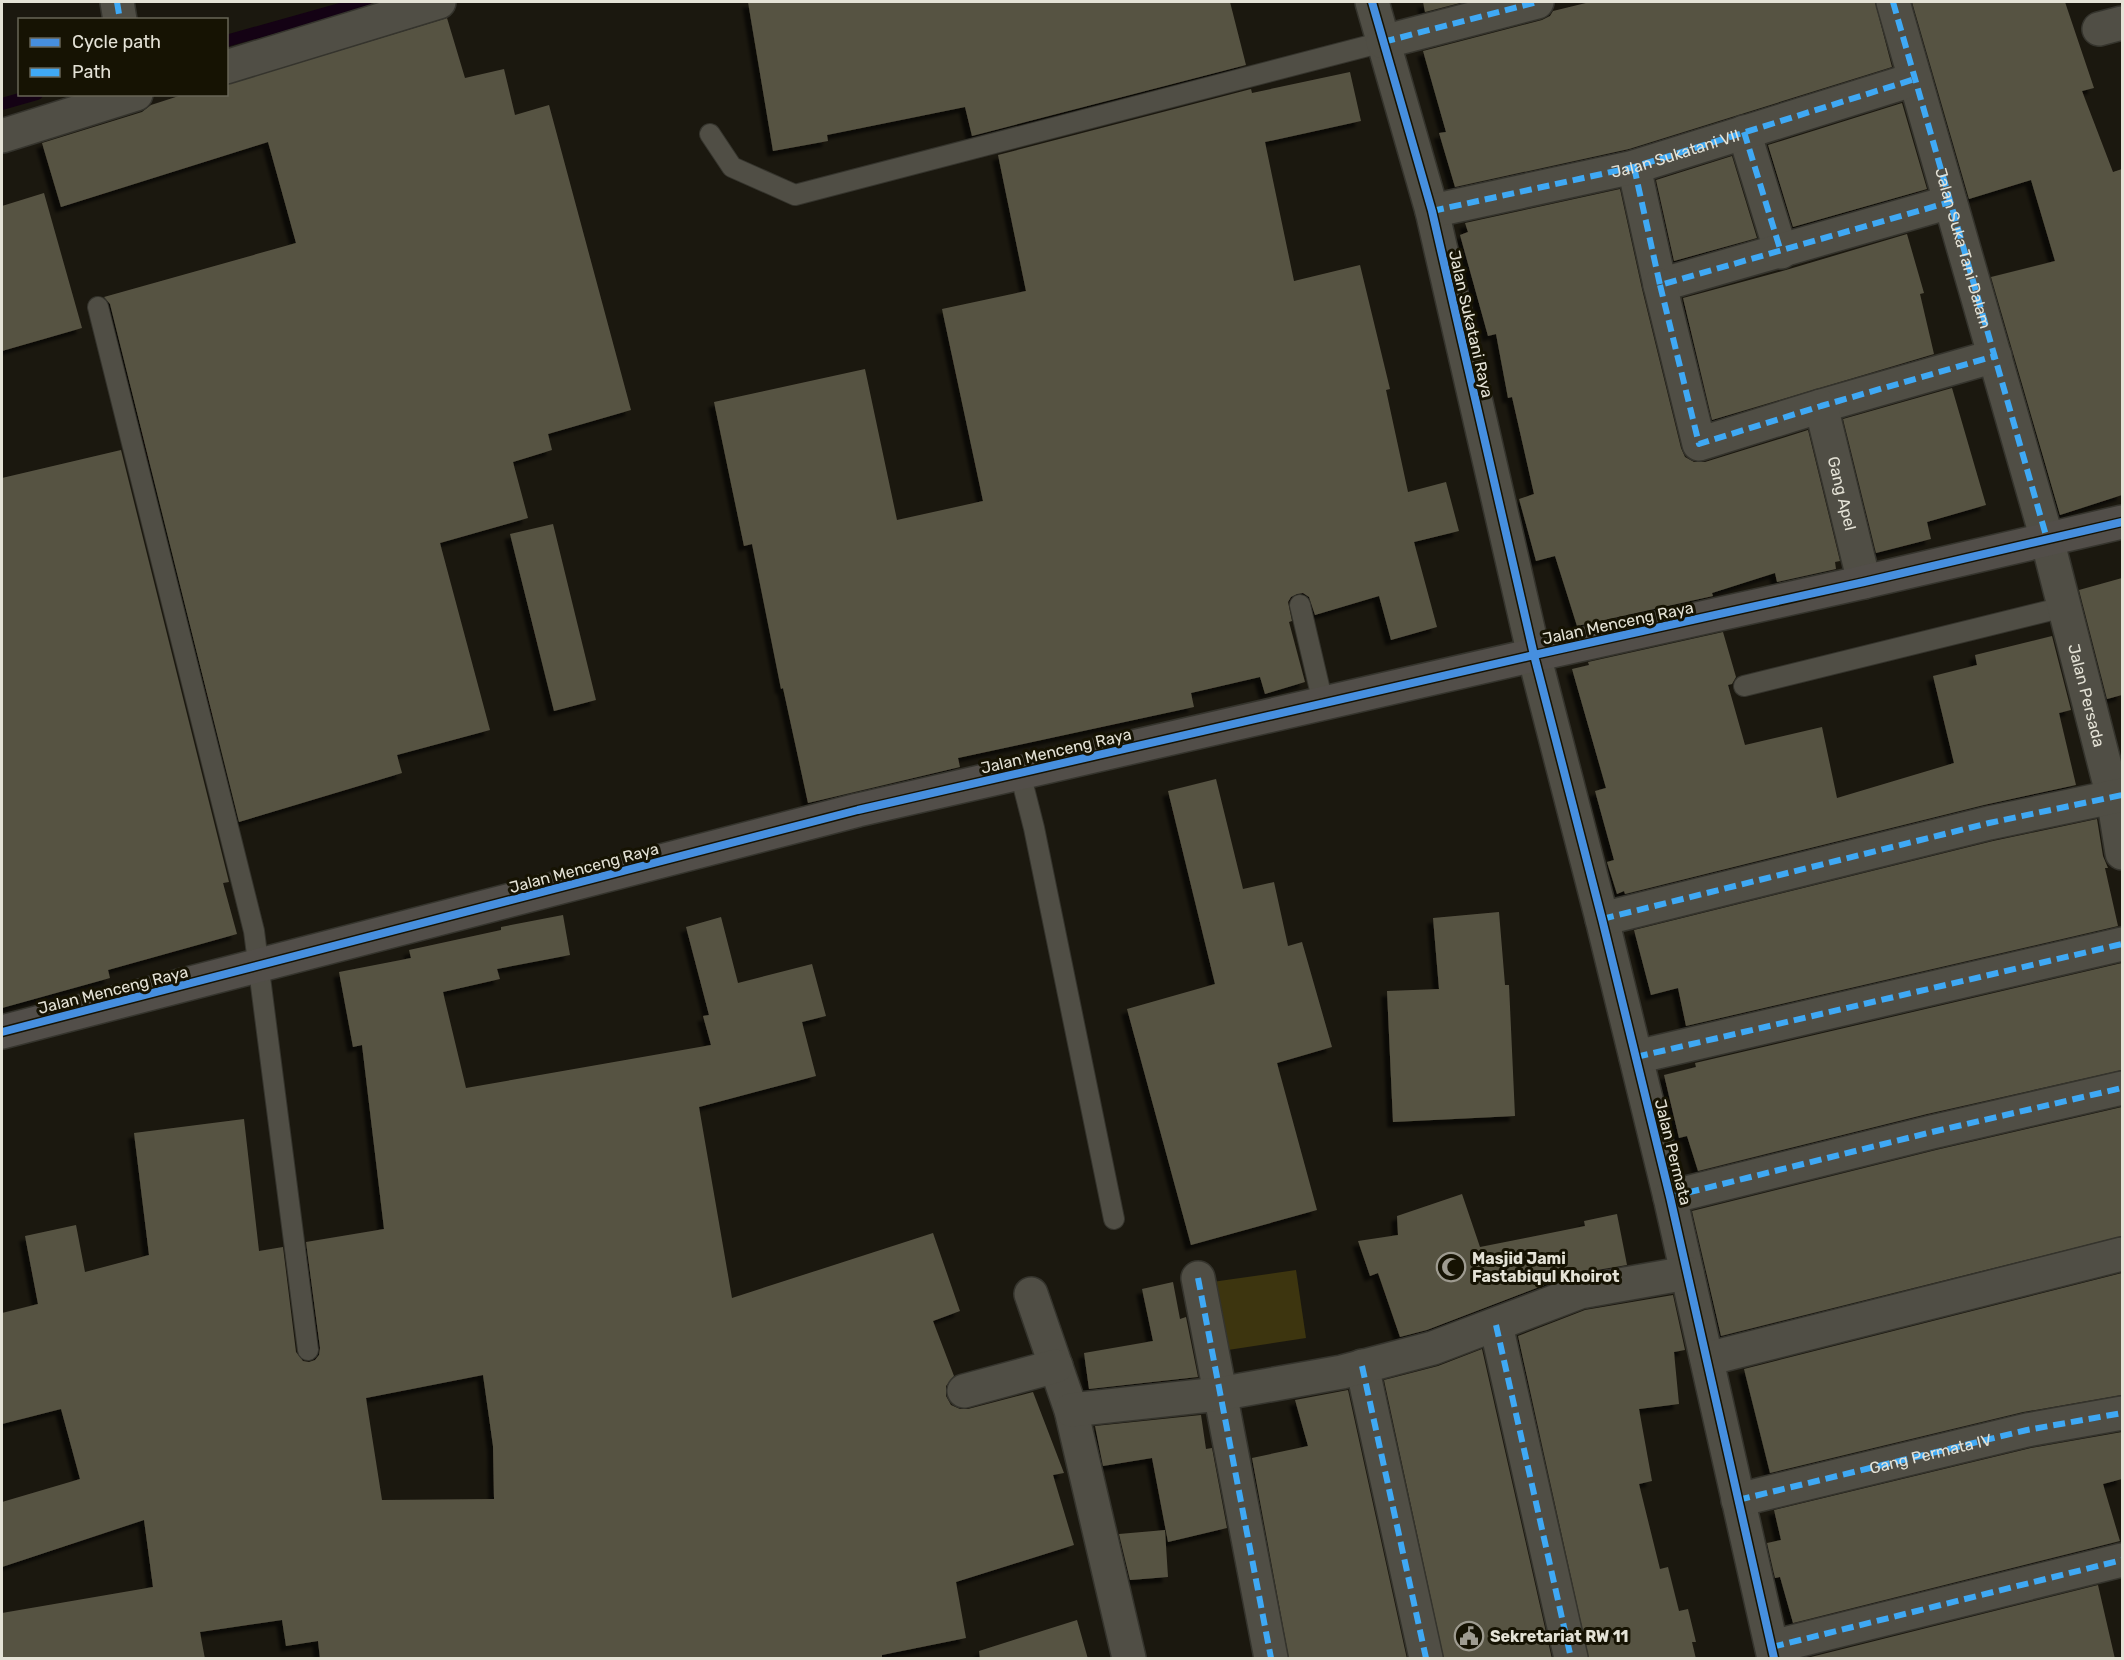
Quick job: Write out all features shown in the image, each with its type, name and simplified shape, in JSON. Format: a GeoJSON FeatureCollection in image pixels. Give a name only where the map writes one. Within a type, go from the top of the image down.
{"type":"FeatureCollection","features":[{"type":"Feature","properties":{"kind":"street"},"geometry":{"type":"LineString","coordinates":[[117,2],[120,18]]}},
{"type":"Feature","properties":{"kind":"street"},"geometry":{"type":"LineString","coordinates":[[228,66],[439,2]]}},
{"type":"Feature","properties":{"kind":"street","name":"Jalan Sukatani Raya"},"geometry":{"type":"LineString","coordinates":[[1372,2],[1432,211],[1534,655]]}},
{"type":"Feature","properties":{"kind":"street"},"geometry":{"type":"LineString","coordinates":[[1383,42],[1537,2]]}},
{"type":"Feature","properties":{"kind":"street","name":"Jalan Suka Tani Dalam"},"geometry":{"type":"LineString","coordinates":[[1893,2],[2047,539]]}},
{"type":"Feature","properties":{"kind":"street","name":"Jalan Sukatani VII"},"geometry":{"type":"LineString","coordinates":[[1432,211],[1634,167],[1915,79]]}},
{"type":"Feature","properties":{"kind":"street"},"geometry":{"type":"LineString","coordinates":[[2,136],[131,96]]}},
{"type":"Feature","properties":{"kind":"street"},"geometry":{"type":"LineString","coordinates":[[1744,132],[1781,252]]}},
{"type":"Feature","properties":{"kind":"street"},"geometry":{"type":"LineString","coordinates":[[1634,167],[1699,444],[1995,356]]}},
{"type":"Feature","properties":{"kind":"street"},"geometry":{"type":"LineString","coordinates":[[1660,285],[1950,202]]}},
{"type":"Feature","properties":{"kind":"street","name":"Gang Apel"},"geometry":{"type":"LineString","coordinates":[[1821,406],[1864,582]]}},
{"type":"Feature","properties":{"kind":"street","name":"Jalan Menceng Raya"},"geometry":{"type":"LineString","coordinates":[[2,1032],[858,810],[2122,522]]}},
{"type":"Feature","properties":{"kind":"street","name":"Jalan Persada"},"geometry":{"type":"LineString","coordinates":[[2047,539],[2118,796],[2122,854]]}},
{"type":"Feature","properties":{"kind":"street","name":"Jalan Permata"},"geometry":{"type":"LineString","coordinates":[[1534,655],[1670,1197],[1773,1653]]}},
{"type":"Feature","properties":{"kind":"street"},"geometry":{"type":"LineString","coordinates":[[1602,919],[1978,826],[2118,796]]}},
{"type":"Feature","properties":{"kind":"street"},"geometry":{"type":"LineString","coordinates":[[1636,1056],[2122,944]]}},
{"type":"Feature","properties":{"kind":"street"},"geometry":{"type":"LineString","coordinates":[[1670,1197],[2122,1088]]}},
{"type":"Feature","properties":{"kind":"street"},"geometry":{"type":"LineString","coordinates":[[1707,1359],[2122,1254]]}},
{"type":"Feature","properties":{"kind":"street"},"geometry":{"type":"LineString","coordinates":[[1071,1410],[1219,1394],[1342,1372],[1433,1348],[1580,1292],[1687,1273]]}},
{"type":"Feature","properties":{"kind":"street"},"geometry":{"type":"LineString","coordinates":[[1198,1278],[1271,1659]]}},
{"type":"Feature","properties":{"kind":"street"},"geometry":{"type":"LineString","coordinates":[[1031,1294],[1071,1410],[1129,1659]]}},
{"type":"Feature","properties":{"kind":"street"},"geometry":{"type":"LineString","coordinates":[[1496,1325],[1571,1659]]}},
{"type":"Feature","properties":{"kind":"street"},"geometry":{"type":"LineString","coordinates":[[964,1391],[1056,1366]]}},
{"type":"Feature","properties":{"kind":"street"},"geometry":{"type":"LineString","coordinates":[[1362,1366],[1426,1659]]}},
{"type":"Feature","properties":{"kind":"street","name":"Gang Permata IV"},"geometry":{"type":"LineString","coordinates":[[1738,1500],[2027,1430],[2122,1413]]}},
{"type":"Feature","properties":{"kind":"street"},"geometry":{"type":"LineString","coordinates":[[1773,1653],[2122,1560]]}},
{"type":"Feature","properties":{"kind":"lane"},"geometry":{"type":"LineString","coordinates":[[710,134],[732,166],[795,195],[1383,42]]}},
{"type":"Feature","properties":{"kind":"lane"},"geometry":{"type":"LineString","coordinates":[[98,306],[254,931],[308,1350]]}},
{"type":"Feature","properties":{"kind":"lane"},"geometry":{"type":"LineString","coordinates":[[1300,606],[1323,703]]}},
{"type":"Feature","properties":{"kind":"lane"},"geometry":{"type":"LineString","coordinates":[[1744,686],[2064,607]]}},
{"type":"Feature","properties":{"kind":"lane"},"geometry":{"type":"LineString","coordinates":[[1020,773],[1034,828],[1114,1219]]}},
{"type":"Feature","properties":{"kind":"shaded area"},"geometry":{"type":"Polygon","coordinates":[[[1296,1270],[1306,1338],[1215,1352],[1205,1283],[1296,1270]]]}},
{"type":"Feature","properties":{"kind":"building"},"geometry":{"type":"Polygon","coordinates":[[[748,2],[1230,2],[1246,65],[972,136],[965,107],[827,135],[828,141],[773,151],[748,2]]]}},
{"type":"Feature","properties":{"kind":"building"},"geometry":{"type":"Polygon","coordinates":[[[1423,2],[1464,2],[1425,12],[1423,2]]]}},
{"type":"Feature","properties":{"kind":"building"},"geometry":{"type":"Polygon","coordinates":[[[1590,2],[1875,2],[1892,67],[1629,149],[1455,187],[1439,133],[1446,132],[1423,51],[1542,20],[1550,16],[1553,11],[1590,2]]]}},
{"type":"Feature","properties":{"kind":"building"},"geometry":{"type":"Polygon","coordinates":[[[1912,2],[2065,2],[2094,88],[2082,91],[2113,172],[2122,169],[2122,495],[2060,515],[1991,277],[2055,261],[2031,180],[1969,199],[1912,2]]]}},
{"type":"Feature","properties":{"kind":"building"},"geometry":{"type":"Polygon","coordinates":[[[447,18],[465,78],[504,69],[515,115],[549,105],[631,410],[548,434],[552,450],[513,462],[528,518],[440,543],[490,730],[397,755],[402,773],[239,822],[110,304],[104,297],[296,243],[268,142],[61,207],[42,143],[142,112],[151,105],[179,96],[228,96],[228,84],[447,18]]]}},
{"type":"Feature","properties":{"kind":"building"},"geometry":{"type":"Polygon","coordinates":[[[1350,72],[1361,121],[1265,142],[1294,281],[1360,265],[1390,389],[1386,390],[1408,492],[1446,482],[1459,531],[1414,542],[1437,627],[1391,640],[1379,596],[1315,615],[1309,597],[1303,593],[1297,594],[1288,602],[1292,621],[1289,622],[1305,682],[1265,694],[1260,677],[1191,693],[1194,707],[958,758],[960,767],[808,803],[783,688],[781,689],[752,544],[744,546],[714,402],[865,369],[897,520],[983,501],[942,309],[1026,291],[998,155],[1251,89],[1252,93],[1350,72]]]}},
{"type":"Feature","properties":{"kind":"building"},"geometry":{"type":"Polygon","coordinates":[[[1902,103],[1927,189],[1793,227],[1768,145],[1902,103]]]}},
{"type":"Feature","properties":{"kind":"building"},"geometry":{"type":"Polygon","coordinates":[[[1732,156],[1757,238],[1674,261],[1656,180],[1732,156]]]}},
{"type":"Feature","properties":{"kind":"building"},"geometry":{"type":"Polygon","coordinates":[[[1620,189],[1642,289],[1685,457],[1694,462],[1705,462],[1808,430],[1840,561],[1835,562],[1836,569],[1777,582],[1775,573],[1712,593],[1713,596],[1577,626],[1555,556],[1536,561],[1519,499],[1534,494],[1512,397],[1508,398],[1496,334],[1488,336],[1460,235],[1468,232],[1465,223],[1620,189]]]}},
{"type":"Feature","properties":{"kind":"building"},"geometry":{"type":"Polygon","coordinates":[[[44,193],[82,328],[2,351],[2,206],[44,193]]]}},
{"type":"Feature","properties":{"kind":"building"},"geometry":{"type":"Polygon","coordinates":[[[1907,234],[1924,293],[1920,294],[1934,354],[1712,420],[1683,298],[1907,234]]]}},
{"type":"Feature","properties":{"kind":"building"},"geometry":{"type":"Polygon","coordinates":[[[1952,388],[1986,505],[1927,522],[1931,539],[1876,553],[1843,419],[1952,388]]]}},
{"type":"Feature","properties":{"kind":"building"},"geometry":{"type":"Polygon","coordinates":[[[121,450],[229,882],[223,883],[237,934],[108,970],[110,978],[2,1008],[2,478],[121,450]]]}},
{"type":"Feature","properties":{"kind":"building"},"geometry":{"type":"Polygon","coordinates":[[[553,524],[596,700],[554,711],[510,534],[553,524]]]}},
{"type":"Feature","properties":{"kind":"building"},"geometry":{"type":"Polygon","coordinates":[[[2122,578],[2122,695],[2107,699],[2079,590],[2122,578]]]}},
{"type":"Feature","properties":{"kind":"building"},"geometry":{"type":"Polygon","coordinates":[[[1723,632],[1736,677],[1732,684],[1728,685],[1745,745],[1822,727],[1837,798],[1954,763],[1933,676],[1977,665],[1975,655],[2052,636],[2071,710],[2059,713],[2076,785],[1984,805],[1625,894],[1624,891],[1617,894],[1607,862],[1614,860],[1595,791],[1606,788],[1572,669],[1589,665],[1588,662],[1723,632]]]}},
{"type":"Feature","properties":{"kind":"building"},"geometry":{"type":"Polygon","coordinates":[[[1216,779],[1243,889],[1274,882],[1288,946],[1302,942],[1332,1047],[1277,1063],[1317,1210],[1191,1245],[1127,1009],[1215,984],[1168,791],[1216,779]]]}},
{"type":"Feature","properties":{"kind":"building"},"geometry":{"type":"Polygon","coordinates":[[[2097,819],[2118,926],[1686,1026],[1678,988],[1651,995],[1634,930],[1993,841],[2097,819]]]}},
{"type":"Feature","properties":{"kind":"building"},"geometry":{"type":"Polygon","coordinates":[[[1499,912],[1505,985],[1509,985],[1515,1116],[1393,1122],[1387,991],[1439,989],[1433,918],[1499,912]]]}},
{"type":"Feature","properties":{"kind":"building"},"geometry":{"type":"Polygon","coordinates":[[[563,915],[570,955],[497,969],[500,979],[443,992],[466,1088],[711,1045],[703,1016],[709,1015],[686,927],[721,917],[738,983],[812,964],[826,1016],[802,1022],[816,1076],[699,1107],[732,1298],[933,1233],[960,1311],[933,1321],[954,1376],[946,1386],[946,1396],[951,1405],[960,1409],[968,1409],[1033,1392],[1064,1473],[1053,1475],[1074,1545],[956,1582],[966,1638],[882,1655],[882,1659],[320,1659],[318,1641],[286,1646],[282,1620],[200,1632],[205,1659],[2,1659],[2,1613],[153,1587],[144,1520],[2,1567],[2,1502],[80,1479],[61,1409],[2,1424],[2,1313],[38,1304],[25,1236],[76,1225],[85,1272],[149,1255],[134,1133],[244,1119],[259,1251],[283,1247],[296,1352],[303,1361],[315,1360],[320,1348],[306,1242],[384,1229],[362,1045],[353,1047],[339,972],[411,958],[409,950],[501,930],[501,927],[563,915]],[[483,1375],[366,1398],[382,1500],[494,1499],[493,1446],[483,1375]]]}},
{"type":"Feature","properties":{"kind":"building"},"geometry":{"type":"Polygon","coordinates":[[[2122,963],[2122,1070],[1927,1114],[1698,1171],[1687,1136],[1679,1138],[1664,1075],[1696,1067],[1695,1063],[2122,963]]]}},
{"type":"Feature","properties":{"kind":"building"},"geometry":{"type":"Polygon","coordinates":[[[2122,1107],[2122,1236],[1721,1336],[1692,1211],[1936,1150],[2122,1107]]]}},
{"type":"Feature","properties":{"kind":"building","name":"Masjid Jami Fastabiqul Khoirot"},"geometry":{"type":"Polygon","coordinates":[[[1462,1194],[1480,1247],[1585,1226],[1584,1221],[1617,1214],[1627,1265],[1573,1274],[1427,1330],[1400,1337],[1378,1273],[1370,1276],[1358,1241],[1398,1235],[1397,1216],[1462,1194]]]}},
{"type":"Feature","properties":{"kind":"building"},"geometry":{"type":"Polygon","coordinates":[[[2122,1273],[2122,1395],[2023,1412],[1770,1473],[1744,1369],[2122,1273]]]}},
{"type":"Feature","properties":{"kind":"building"},"geometry":{"type":"Polygon","coordinates":[[[1173,1282],[1180,1319],[1186,1317],[1198,1377],[1089,1389],[1084,1353],[1153,1341],[1142,1289],[1173,1282]]]}},
{"type":"Feature","properties":{"kind":"building"},"geometry":{"type":"Polygon","coordinates":[[[1673,1295],[1685,1350],[1674,1352],[1679,1404],[1639,1409],[1652,1481],[1639,1484],[1660,1569],[1668,1567],[1679,1611],[1688,1609],[1696,1642],[1692,1642],[1696,1659],[1589,1659],[1518,1336],[1585,1310],[1673,1295]]]}},
{"type":"Feature","properties":{"kind":"building"},"geometry":{"type":"Polygon","coordinates":[[[1482,1349],[1552,1659],[1444,1659],[1384,1380],[1438,1366],[1482,1349]]]}},
{"type":"Feature","properties":{"kind":"building"},"geometry":{"type":"Polygon","coordinates":[[[1348,1390],[1407,1659],[1289,1659],[1252,1458],[1308,1446],[1295,1400],[1348,1390]]]}},
{"type":"Feature","properties":{"kind":"building"},"geometry":{"type":"Polygon","coordinates":[[[1201,1415],[1206,1449],[1212,1448],[1227,1528],[1168,1542],[1152,1458],[1103,1466],[1095,1426],[1201,1415]]]}},
{"type":"Feature","properties":{"kind":"building"},"geometry":{"type":"Polygon","coordinates":[[[2122,1432],[2122,1479],[2103,1484],[2120,1541],[1793,1623],[1780,1577],[1775,1578],[1767,1543],[1781,1540],[1774,1510],[2031,1448],[2122,1432]]]}},
{"type":"Feature","properties":{"kind":"building"},"geometry":{"type":"Polygon","coordinates":[[[1165,1530],[1168,1577],[1130,1580],[1119,1534],[1165,1530]]]}},
{"type":"Feature","properties":{"kind":"building"},"geometry":{"type":"Polygon","coordinates":[[[2098,1585],[2115,1659],[1803,1659],[2098,1585]]]}},
{"type":"Feature","properties":{"kind":"building"},"geometry":{"type":"Polygon","coordinates":[[[1077,1620],[1088,1659],[980,1659],[979,1651],[1077,1620]]]}},
{"type":"Feature","properties":{"kind":"waterway"},"geometry":{"type":"LineString","coordinates":[[228,40],[365,2]]}},
{"type":"Feature","properties":{"kind":"waterway"},"geometry":{"type":"LineString","coordinates":[[2,104],[30,96]]}},
{"type":"Feature","properties":{"kind":"marked path"},"geometry":{"type":"LineString","coordinates":[[117,2],[120,18]]}},
{"type":"Feature","properties":{"kind":"marked path"},"geometry":{"type":"LineString","coordinates":[[1383,42],[1537,2]]}},
{"type":"Feature","properties":{"kind":"marked path"},"geometry":{"type":"LineString","coordinates":[[1893,2],[2047,539]]}},
{"type":"Feature","properties":{"kind":"marked path"},"geometry":{"type":"LineString","coordinates":[[1432,211],[1634,167],[1915,79]]}},
{"type":"Feature","properties":{"kind":"marked path"},"geometry":{"type":"LineString","coordinates":[[1744,132],[1781,252]]}},
{"type":"Feature","properties":{"kind":"marked path"},"geometry":{"type":"LineString","coordinates":[[1634,167],[1660,285],[1950,202]]}},
{"type":"Feature","properties":{"kind":"marked path"},"geometry":{"type":"LineString","coordinates":[[1660,285],[1699,444],[1995,356]]}},
{"type":"Feature","properties":{"kind":"marked path"},"geometry":{"type":"LineString","coordinates":[[1602,919],[1989,823],[2122,795]]}},
{"type":"Feature","properties":{"kind":"marked path"},"geometry":{"type":"LineString","coordinates":[[1636,1057],[2122,944]]}},
{"type":"Feature","properties":{"kind":"marked path"},"geometry":{"type":"LineString","coordinates":[[1670,1197],[2122,1088]]}},
{"type":"Feature","properties":{"kind":"marked path"},"geometry":{"type":"LineString","coordinates":[[1198,1278],[1271,1658]]}},
{"type":"Feature","properties":{"kind":"marked path"},"geometry":{"type":"LineString","coordinates":[[1496,1325],[1571,1658]]}},
{"type":"Feature","properties":{"kind":"marked path"},"geometry":{"type":"LineString","coordinates":[[1362,1366],[1426,1658]]}},
{"type":"Feature","properties":{"kind":"marked path"},"geometry":{"type":"LineString","coordinates":[[1738,1500],[2027,1430],[2122,1413]]}},
{"type":"Feature","properties":{"kind":"marked path"},"geometry":{"type":"LineString","coordinates":[[1772,1647],[2122,1560]]}},
{"type":"Feature","properties":{"kind":"cycle path"},"geometry":{"type":"LineString","coordinates":[[1372,2],[1432,211],[1534,655],[1670,1197],[1774,1658]]}},
{"type":"Feature","properties":{"kind":"cycle path"},"geometry":{"type":"LineString","coordinates":[[2,1032],[858,810],[2122,522]]}},
{"type":"Feature","properties":{"kind":"place","name":"Masjid Jami Fastabiqul Khoirot"},"geometry":{"type":"Point","coordinates":[1451,1267]}},
{"type":"Feature","properties":{"kind":"place","name":"Sekretariat RW 11"},"geometry":{"type":"Point","coordinates":[1469,1636]}}]}
